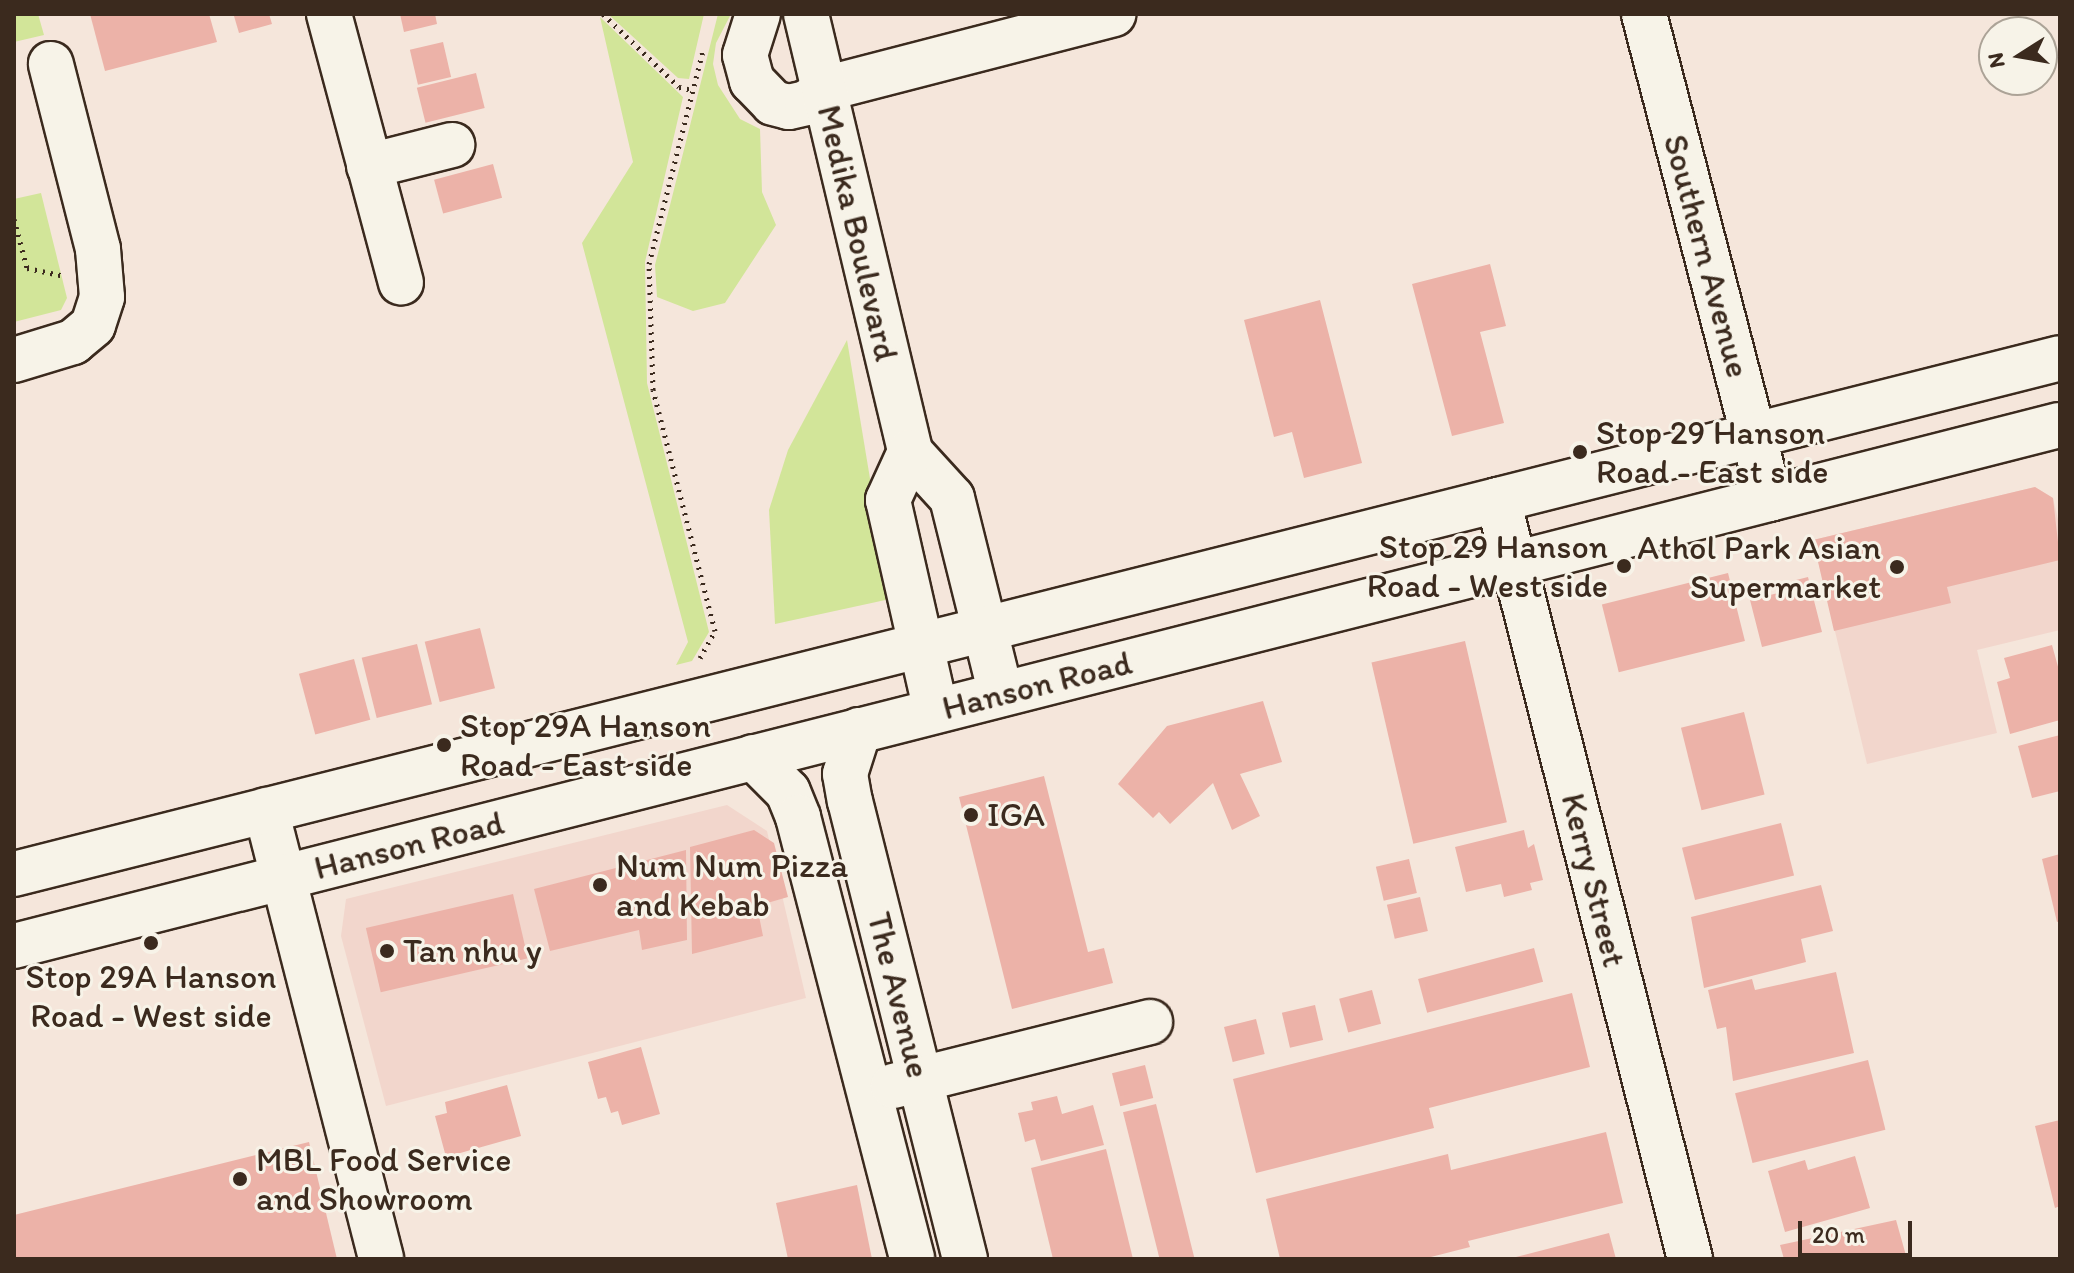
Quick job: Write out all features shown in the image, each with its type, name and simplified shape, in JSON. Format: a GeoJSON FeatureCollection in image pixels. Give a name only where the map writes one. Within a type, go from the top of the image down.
{"type":"FeatureCollection","features":[{"type":"Feature","properties":{"kind":"street"},"geometry":{"type":"LineString","coordinates":[[329,14],[401,283]]}},
{"type":"Feature","properties":{"kind":"street"},"geometry":{"type":"LineString","coordinates":[[758,14],[745,55],[752,81],[773,103],[789,107],[807,103],[824,89],[1113,14]]}},
{"type":"Feature","properties":{"kind":"street","name":"Medika Boulevard"},"geometry":{"type":"LineString","coordinates":[[806,14],[910,452],[952,498],[981,630],[1001,694]]}},
{"type":"Feature","properties":{"kind":"street","name":"Southern Avenue"},"geometry":{"type":"LineString","coordinates":[[1644,14],[1770,499]]}},
{"type":"Feature","properties":{"kind":"street"},"geometry":{"type":"LineString","coordinates":[[14,360],[73,342],[93,325],[102,297],[98,249],[51,64]]}},
{"type":"Feature","properties":{"kind":"street"},"geometry":{"type":"LineString","coordinates":[[369,166],[452,145]]}},
{"type":"Feature","properties":{"kind":"street","name":"Hanson Road"},"geometry":{"type":"LineString","coordinates":[[14,874],[2059,361]]}},
{"type":"Feature","properties":{"kind":"street","name":"Hanson Road"},"geometry":{"type":"LineString","coordinates":[[14,946],[2060,425]]}},
{"type":"Feature","properties":{"kind":"street"},"geometry":{"type":"LineString","coordinates":[[910,452],[888,500],[936,711]]}},
{"type":"Feature","properties":{"kind":"street","name":"Kerry Street"},"geometry":{"type":"LineString","coordinates":[[1498,500],[1690,1259]]}},
{"type":"Feature","properties":{"kind":"street","name":"The Avenue"},"geometry":{"type":"LineString","coordinates":[[859,730],[845,774],[965,1259]]}},
{"type":"Feature","properties":{"kind":"street","name":"The Avenue"},"geometry":{"type":"LineString","coordinates":[[753,757],[788,792],[795,808],[912,1259]]}},
{"type":"Feature","properties":{"kind":"street"},"geometry":{"type":"LineString","coordinates":[[266,810],[381,1259]]}},
{"type":"Feature","properties":{"kind":"street"},"geometry":{"type":"LineString","coordinates":[[871,1092],[1150,1022]]}},
{"type":"Feature","properties":{"kind":"path"},"geometry":{"type":"LineString","coordinates":[[603,14],[679,87],[692,90]]}},
{"type":"Feature","properties":{"kind":"path"},"geometry":{"type":"LineString","coordinates":[[696,665],[715,631],[653,390],[649,264],[704,46]]}},
{"type":"Feature","properties":{"kind":"path"},"geometry":{"type":"LineString","coordinates":[[14,219],[27,268],[71,277]]}},
{"type":"Feature","properties":{"kind":"shaded area"},"geometry":{"type":"Polygon","coordinates":[[[2035,487],[2053,498],[2060,528],[2060,630],[1977,650],[1997,733],[1867,764],[1813,540],[2035,487]]]}},
{"type":"Feature","properties":{"kind":"shaded area"},"geometry":{"type":"Polygon","coordinates":[[[727,805],[767,831],[806,998],[386,1106],[341,936],[346,899],[727,805]]]}},
{"type":"Feature","properties":{"kind":"green space"},"geometry":{"type":"Polygon","coordinates":[[[14,14],[38,14],[44,35],[14,42],[14,14]]]}},
{"type":"Feature","properties":{"kind":"green space"},"geometry":{"type":"Polygon","coordinates":[[[608,14],[704,14],[689,79],[678,78],[608,14]]]}},
{"type":"Feature","properties":{"kind":"green space"},"geometry":{"type":"Polygon","coordinates":[[[718,14],[731,14],[716,43],[713,64],[718,85],[740,119],[760,129],[762,192],[776,225],[725,303],[693,311],[657,297],[655,265],[718,14]]]}},
{"type":"Feature","properties":{"kind":"green space"},"geometry":{"type":"Polygon","coordinates":[[[600,17],[683,97],[645,262],[647,383],[709,632],[692,661],[676,665],[688,642],[582,243],[633,162],[600,17]]]}},
{"type":"Feature","properties":{"kind":"green space"},"geometry":{"type":"Polygon","coordinates":[[[41,193],[67,298],[61,310],[14,322],[14,199],[41,193]]]}},
{"type":"Feature","properties":{"kind":"green space"},"geometry":{"type":"Polygon","coordinates":[[[847,340],[890,599],[775,624],[769,510],[788,450],[847,340]]]}},
{"type":"Feature","properties":{"kind":"building"},"geometry":{"type":"Polygon","coordinates":[[[90,14],[209,14],[217,42],[105,71],[90,14]]]}},
{"type":"Feature","properties":{"kind":"building"},"geometry":{"type":"Polygon","coordinates":[[[269,14],[272,24],[239,33],[234,16],[269,14]]]}},
{"type":"Feature","properties":{"kind":"building"},"geometry":{"type":"Polygon","coordinates":[[[400,14],[435,14],[437,24],[404,32],[400,14]]]}},
{"type":"Feature","properties":{"kind":"building"},"geometry":{"type":"Polygon","coordinates":[[[443,42],[451,77],[418,85],[410,50],[443,42]]]}},
{"type":"Feature","properties":{"kind":"building"},"geometry":{"type":"Polygon","coordinates":[[[476,73],[485,108],[426,123],[417,88],[476,73]]]}},
{"type":"Feature","properties":{"kind":"building"},"geometry":{"type":"Polygon","coordinates":[[[493,164],[502,198],[443,214],[434,180],[493,164]]]}},
{"type":"Feature","properties":{"kind":"building"},"geometry":{"type":"Polygon","coordinates":[[[1490,264],[1506,326],[1480,332],[1504,423],[1452,436],[1412,284],[1490,264]]]}},
{"type":"Feature","properties":{"kind":"building"},"geometry":{"type":"Polygon","coordinates":[[[1320,300],[1362,463],[1304,478],[1292,432],[1274,437],[1244,320],[1320,300]]]}},
{"type":"Feature","properties":{"kind":"building"},"geometry":{"type":"Polygon","coordinates":[[[2035,487],[2053,498],[2060,560],[1947,587],[1951,603],[1834,631],[1813,540],[2035,487]]]}},
{"type":"Feature","properties":{"kind":"building"},"geometry":{"type":"Polygon","coordinates":[[[1728,573],[1745,641],[1619,672],[1602,604],[1728,573]]]}},
{"type":"Feature","properties":{"kind":"building"},"geometry":{"type":"Polygon","coordinates":[[[1808,577],[1822,632],[1762,647],[1750,600],[1778,593],[1776,585],[1808,577]]]}},
{"type":"Feature","properties":{"kind":"building"},"geometry":{"type":"Polygon","coordinates":[[[480,628],[495,688],[440,702],[425,642],[480,628]]]}},
{"type":"Feature","properties":{"kind":"building"},"geometry":{"type":"Polygon","coordinates":[[[1465,641],[1507,822],[1413,844],[1371,663],[1465,641]]]}},
{"type":"Feature","properties":{"kind":"building"},"geometry":{"type":"Polygon","coordinates":[[[417,644],[432,704],[377,718],[362,658],[417,644]]]}},
{"type":"Feature","properties":{"kind":"building"},"geometry":{"type":"Polygon","coordinates":[[[2052,645],[2060,674],[2060,720],[2010,734],[1997,682],[2010,678],[2004,658],[2052,645]]]}},
{"type":"Feature","properties":{"kind":"building"},"geometry":{"type":"Polygon","coordinates":[[[354,659],[370,720],[315,735],[299,674],[354,659]]]}},
{"type":"Feature","properties":{"kind":"building"},"geometry":{"type":"Polygon","coordinates":[[[1263,701],[1282,762],[1240,774],[1260,816],[1232,830],[1213,783],[1170,824],[1159,812],[1153,818],[1118,784],[1167,726],[1263,701]]]}},
{"type":"Feature","properties":{"kind":"building"},"geometry":{"type":"Polygon","coordinates":[[[1744,712],[1765,794],[1701,810],[1681,728],[1744,712]]]}},
{"type":"Feature","properties":{"kind":"building"},"geometry":{"type":"Polygon","coordinates":[[[2060,735],[2060,791],[2032,798],[2018,746],[2060,735]]]}},
{"type":"Feature","properties":{"kind":"building"},"geometry":{"type":"Polygon","coordinates":[[[1044,776],[1088,952],[1104,948],[1113,983],[1012,1009],[959,797],[1044,776]]]}},
{"type":"Feature","properties":{"kind":"building"},"geometry":{"type":"Polygon","coordinates":[[[1781,823],[1794,875],[1695,900],[1682,848],[1781,823]]]}},
{"type":"Feature","properties":{"kind":"building"},"geometry":{"type":"Polygon","coordinates":[[[754,830],[774,843],[788,897],[757,906],[763,936],[692,954],[690,847],[754,830]]]}},
{"type":"Feature","properties":{"kind":"building"},"geometry":{"type":"Polygon","coordinates":[[[1524,830],[1528,848],[1534,844],[1543,880],[1530,883],[1532,890],[1504,897],[1501,884],[1466,892],[1455,847],[1524,830]]]}},
{"type":"Feature","properties":{"kind":"building"},"geometry":{"type":"Polygon","coordinates":[[[686,850],[687,940],[642,950],[639,930],[550,951],[534,889],[686,850]]]}},
{"type":"Feature","properties":{"kind":"building"},"geometry":{"type":"Polygon","coordinates":[[[2060,854],[2060,921],[2057,922],[2042,859],[2060,854]]]}},
{"type":"Feature","properties":{"kind":"building"},"geometry":{"type":"Polygon","coordinates":[[[1409,859],[1417,893],[1384,901],[1376,867],[1409,859]]]}},
{"type":"Feature","properties":{"kind":"building"},"geometry":{"type":"Polygon","coordinates":[[[1821,885],[1833,931],[1801,939],[1806,962],[1704,988],[1691,917],[1821,885]]]}},
{"type":"Feature","properties":{"kind":"building"},"geometry":{"type":"Polygon","coordinates":[[[513,894],[528,958],[381,992],[366,928],[513,894]]]}},
{"type":"Feature","properties":{"kind":"building"},"geometry":{"type":"Polygon","coordinates":[[[1420,897],[1428,931],[1395,939],[1387,905],[1420,897]]]}},
{"type":"Feature","properties":{"kind":"building"},"geometry":{"type":"Polygon","coordinates":[[[1534,948],[1543,982],[1427,1013],[1418,979],[1534,948]]]}},
{"type":"Feature","properties":{"kind":"building"},"geometry":{"type":"Polygon","coordinates":[[[1836,972],[1854,1053],[1733,1081],[1726,1027],[1717,1029],[1708,990],[1752,979],[1755,990],[1836,972]]]}},
{"type":"Feature","properties":{"kind":"building"},"geometry":{"type":"Polygon","coordinates":[[[1372,990],[1381,1024],[1348,1033],[1339,999],[1372,990]]]}},
{"type":"Feature","properties":{"kind":"building"},"geometry":{"type":"Polygon","coordinates":[[[1572,993],[1590,1067],[1429,1108],[1434,1128],[1256,1173],[1233,1079],[1572,993]]]}},
{"type":"Feature","properties":{"kind":"building"},"geometry":{"type":"Polygon","coordinates":[[[1315,1005],[1323,1040],[1290,1048],[1282,1013],[1315,1005]]]}},
{"type":"Feature","properties":{"kind":"building"},"geometry":{"type":"Polygon","coordinates":[[[1256,1019],[1265,1054],[1233,1062],[1224,1027],[1256,1019]]]}},
{"type":"Feature","properties":{"kind":"building"},"geometry":{"type":"Polygon","coordinates":[[[641,1047],[660,1114],[622,1125],[618,1111],[611,1113],[606,1097],[598,1099],[588,1062],[641,1047]]]}},
{"type":"Feature","properties":{"kind":"building"},"geometry":{"type":"Polygon","coordinates":[[[1868,1060],[1885,1130],[1752,1163],[1735,1093],[1868,1060]]]}},
{"type":"Feature","properties":{"kind":"building"},"geometry":{"type":"Polygon","coordinates":[[[1145,1065],[1153,1098],[1120,1106],[1112,1073],[1145,1065]]]}},
{"type":"Feature","properties":{"kind":"building"},"geometry":{"type":"Polygon","coordinates":[[[507,1085],[521,1136],[446,1157],[435,1116],[447,1113],[445,1102],[507,1085]]]}},
{"type":"Feature","properties":{"kind":"building"},"geometry":{"type":"Polygon","coordinates":[[[1057,1096],[1062,1114],[1093,1105],[1104,1145],[1041,1161],[1035,1139],[1025,1142],[1018,1113],[1033,1110],[1031,1102],[1057,1096]]]}},
{"type":"Feature","properties":{"kind":"building"},"geometry":{"type":"Polygon","coordinates":[[[1156,1104],[1195,1259],[1160,1259],[1123,1112],[1156,1104]]]}},
{"type":"Feature","properties":{"kind":"building"},"geometry":{"type":"Polygon","coordinates":[[[2060,1120],[2060,1206],[2055,1208],[2035,1126],[2060,1120]]]}},
{"type":"Feature","properties":{"kind":"building"},"geometry":{"type":"Polygon","coordinates":[[[1606,1132],[1623,1203],[1468,1241],[1470,1247],[1423,1259],[1280,1259],[1266,1199],[1448,1154],[1451,1170],[1606,1132]]]}},
{"type":"Feature","properties":{"kind":"building","name":"MBL Food Service and Showroom"},"geometry":{"type":"Polygon","coordinates":[[[309,1142],[337,1259],[14,1259],[14,1215],[309,1142]]]}},
{"type":"Feature","properties":{"kind":"building"},"geometry":{"type":"Polygon","coordinates":[[[1106,1149],[1133,1259],[1053,1259],[1031,1168],[1106,1149]]]}},
{"type":"Feature","properties":{"kind":"building"},"geometry":{"type":"Polygon","coordinates":[[[1855,1156],[1870,1208],[1785,1232],[1768,1171],[1805,1160],[1808,1170],[1855,1156]]]}},
{"type":"Feature","properties":{"kind":"building"},"geometry":{"type":"Polygon","coordinates":[[[857,1185],[872,1259],[788,1259],[776,1203],[857,1185]]]}},
{"type":"Feature","properties":{"kind":"building"},"geometry":{"type":"Polygon","coordinates":[[[1896,1220],[1907,1259],[1784,1259],[1780,1245],[1896,1220]]]}},
{"type":"Feature","properties":{"kind":"building"},"geometry":{"type":"Polygon","coordinates":[[[1609,1233],[1616,1259],[1512,1259],[1512,1258],[1609,1233]]]}},
{"type":"Feature","properties":{"kind":"place","name":"Stop 29 Hanson Road - East side"},"geometry":{"type":"Point","coordinates":[1580,452]}},
{"type":"Feature","properties":{"kind":"place","name":"Stop 29 Hanson Road - West side"},"geometry":{"type":"Point","coordinates":[1624,566]}},
{"type":"Feature","properties":{"kind":"place","name":"Athol Park Asian Supermarket"},"geometry":{"type":"Point","coordinates":[1897,567]}},
{"type":"Feature","properties":{"kind":"place","name":"Stop 29A Hanson Road - East side"},"geometry":{"type":"Point","coordinates":[444,745]}},
{"type":"Feature","properties":{"kind":"place","name":"IGA"},"geometry":{"type":"Point","coordinates":[971,815]}},
{"type":"Feature","properties":{"kind":"place","name":"Num Num Pizza and Kebab"},"geometry":{"type":"Point","coordinates":[600,885]}},
{"type":"Feature","properties":{"kind":"place","name":"Stop 29A Hanson Road - West side"},"geometry":{"type":"Point","coordinates":[151,943]}},
{"type":"Feature","properties":{"kind":"place","name":"Tan nhu y"},"geometry":{"type":"Point","coordinates":[387,951]}},
{"type":"Feature","properties":{"kind":"place","name":"MBL Food Service and Showroom"},"geometry":{"type":"Point","coordinates":[240,1179]}}]}
